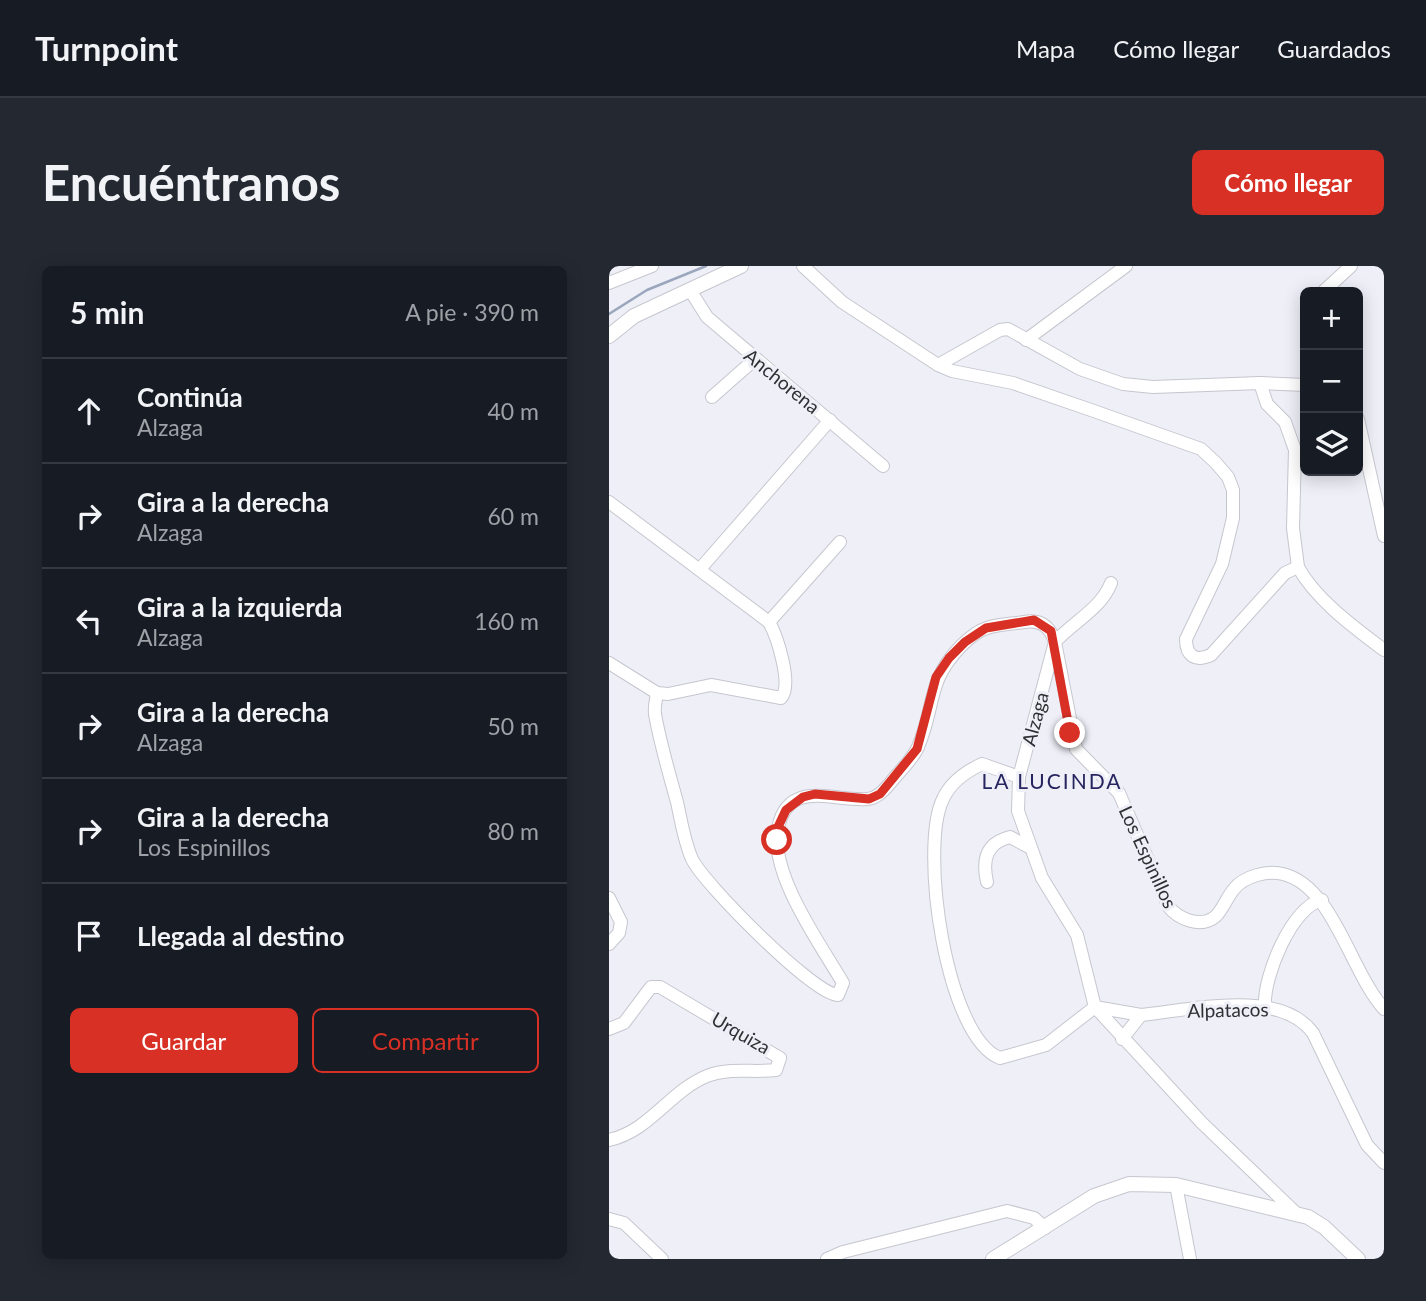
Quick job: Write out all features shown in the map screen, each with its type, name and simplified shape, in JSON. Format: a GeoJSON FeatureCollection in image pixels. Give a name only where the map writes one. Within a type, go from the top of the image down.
{"type":"FeatureCollection","features":[{"type":"Feature","properties":{"kind":"main road"},"geometry":{"type":"LineString","coordinates":[[609,336],[635,316],[741,266]]}},
{"type":"Feature","properties":{"kind":"main road"},"geometry":{"type":"LineString","coordinates":[[993,1259],[1094,1196],[1113,1188],[1146,1182],[1176,1185],[1297,1214],[1319,1223],[1359,1259]]}},
{"type":"Feature","properties":{"kind":"street"},"geometry":{"type":"LineString","coordinates":[[609,283],[652,266]]}},
{"type":"Feature","properties":{"kind":"street"},"geometry":{"type":"LineString","coordinates":[[803,266],[842,302],[938,365],[952,371],[1013,383],[1201,449],[1229,477],[1233,490],[1233,518],[1222,564],[1186,639],[1186,650],[1192,657],[1201,660],[1211,655],[1285,573],[1298,567]]}},
{"type":"Feature","properties":{"kind":"street"},"geometry":{"type":"LineString","coordinates":[[1026,340],[1126,266]]}},
{"type":"Feature","properties":{"kind":"street"},"geometry":{"type":"LineString","coordinates":[[1329,287],[1351,266]]}},
{"type":"Feature","properties":{"kind":"street","name":"Anchorena"},"geometry":{"type":"LineString","coordinates":[[690,290],[706,317],[883,466]]}},
{"type":"Feature","properties":{"kind":"street"},"geometry":{"type":"LineString","coordinates":[[938,365],[1000,330],[1015,331],[1026,340],[1080,369],[1123,384],[1153,387],[1260,383],[1300,385]]}},
{"type":"Feature","properties":{"kind":"street"},"geometry":{"type":"LineString","coordinates":[[712,397],[754,360]]}},
{"type":"Feature","properties":{"kind":"street"},"geometry":{"type":"LineString","coordinates":[[1260,383],[1267,404],[1285,422],[1295,450],[1293,528],[1298,567],[1304,578],[1358,630],[1384,650]]}},
{"type":"Feature","properties":{"kind":"street"},"geometry":{"type":"LineString","coordinates":[[700,569],[830,420]]}},
{"type":"Feature","properties":{"kind":"street"},"geometry":{"type":"LineString","coordinates":[[1363,442],[1384,536]]}},
{"type":"Feature","properties":{"kind":"street"},"geometry":{"type":"LineString","coordinates":[[609,502],[769,622],[778,641],[787,687],[781,698],[711,685],[668,694],[657,693],[609,663]]}},
{"type":"Feature","properties":{"kind":"street"},"geometry":{"type":"LineString","coordinates":[[769,622],[840,542]]}},
{"type":"Feature","properties":{"kind":"street"},"geometry":{"type":"LineString","coordinates":[[657,693],[654,710],[692,858],[713,888],[762,938],[824,992],[838,995],[843,983],[805,924],[778,852],[778,827],[786,810],[803,797],[815,794],[869,799],[880,794],[917,749],[936,677],[949,658],[977,632],[1034,620],[1051,631],[1055,642],[1106,595],[1111,583]]}},
{"type":"Feature","properties":{"kind":"street","name":"Alzaga"},"geometry":{"type":"LineString","coordinates":[[1055,642],[1019,777],[1018,811],[1042,878],[1077,935],[1095,1007],[1202,1122],[1297,1214]]}},
{"type":"Feature","properties":{"kind":"street","name":"Los Espinillos"},"geometry":{"type":"LineString","coordinates":[[1055,642],[1076,750],[1118,793],[1137,840],[1175,915],[1190,922],[1209,919],[1216,915],[1241,883],[1265,874],[1281,873],[1298,879],[1322,900],[1357,972],[1384,1009]]}},
{"type":"Feature","properties":{"kind":"street"},"geometry":{"type":"LineString","coordinates":[[1019,777],[982,764],[971,769],[950,787],[942,801],[933,872],[937,918],[950,971],[962,1004],[983,1044],[1000,1058],[1046,1045],[1095,1007]]}},
{"type":"Feature","properties":{"kind":"street"},"geometry":{"type":"LineString","coordinates":[[987,882],[985,856],[994,843],[1010,836],[1029,847]]}},
{"type":"Feature","properties":{"kind":"street"},"geometry":{"type":"LineString","coordinates":[[609,898],[621,922],[619,933],[609,944]]}},
{"type":"Feature","properties":{"kind":"street"},"geometry":{"type":"LineString","coordinates":[[1265,1006],[1264,990],[1268,974],[1304,908],[1322,900]]}},
{"type":"Feature","properties":{"kind":"street","name":"Urquiza"},"geometry":{"type":"LineString","coordinates":[[609,1029],[624,1023],[651,987],[660,987],[781,1058],[776,1070],[723,1070],[705,1076],[636,1131],[609,1140]]}},
{"type":"Feature","properties":{"kind":"street","name":"Alpatacos"},"geometry":{"type":"LineString","coordinates":[[1095,1007],[1141,1015],[1265,1006],[1292,1014],[1305,1022],[1367,1145],[1384,1163]]}},
{"type":"Feature","properties":{"kind":"street"},"geometry":{"type":"LineString","coordinates":[[1122,1039],[1141,1015]]}},
{"type":"Feature","properties":{"kind":"street"},"geometry":{"type":"LineString","coordinates":[[1176,1185],[1189,1259]]}},
{"type":"Feature","properties":{"kind":"street"},"geometry":{"type":"LineString","coordinates":[[827,1259],[843,1252],[1007,1211],[1034,1218],[1045,1228]]}},
{"type":"Feature","properties":{"kind":"street"},"geometry":{"type":"LineString","coordinates":[[609,1219],[624,1223],[662,1259]]}},
{"type":"Feature","properties":{"kind":"waterway"},"geometry":{"type":"LineString","coordinates":[[609,314],[647,290],[706,266]]}},
{"type":"Feature","properties":{"kind":"district","name":"LA LUCINDA"},"geometry":{"type":"Point","coordinates":[1052,782]}},
{"type":"Feature","properties":{"kind":"route"},"geometry":{"type":"LineString","coordinates":[[777,840],[778,827],[786,810],[803,797],[815,794],[869,799],[880,794],[917,749],[936,677],[949,658],[965,642],[986,628],[1034,620],[1051,631],[1063,682],[1070,733]]}}]}
